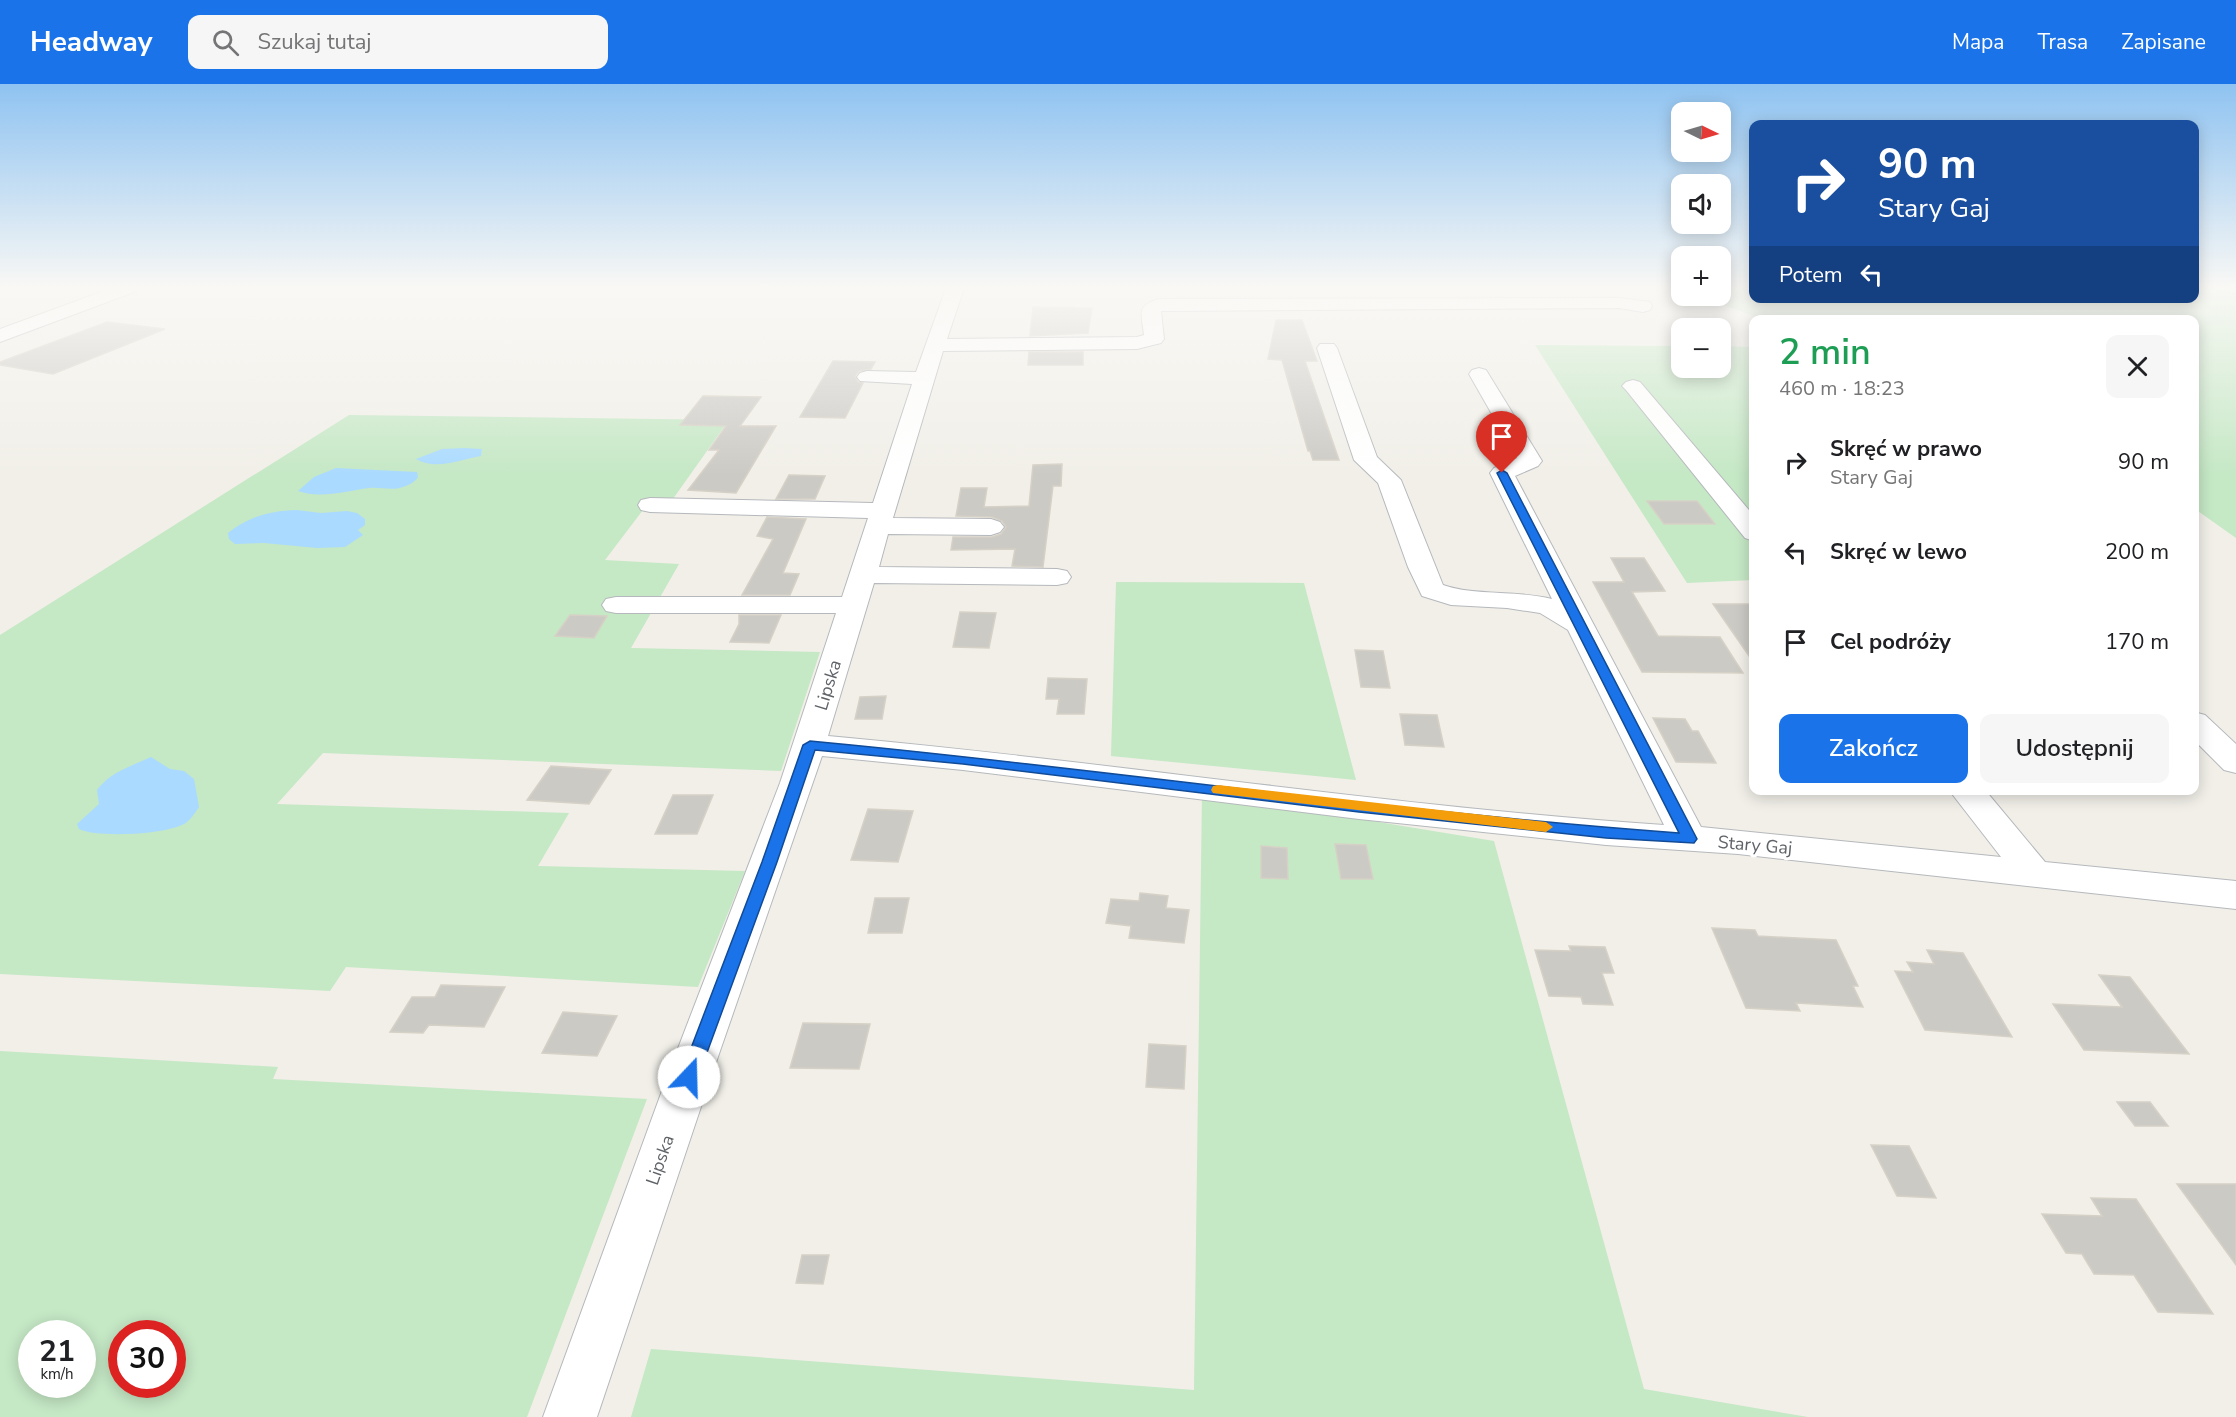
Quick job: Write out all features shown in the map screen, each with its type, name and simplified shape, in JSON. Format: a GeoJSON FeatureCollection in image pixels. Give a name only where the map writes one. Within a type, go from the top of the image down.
{"type":"FeatureCollection","features":[{"type":"Feature","properties":{"kind":"street","name":"Lipska"},"geometry":{"type":"LineString","coordinates":[[570,1417],[810,745],[932,350]]}},
{"type":"Feature","properties":{"kind":"street"},"geometry":{"type":"LineString","coordinates":[[1328,350],[1366,460],[1389,480],[1421,567],[1432,590],[1451,597],[1507,600],[1548,606],[1580,625]]}},
{"type":"Feature","properties":{"kind":"street"},"geometry":{"type":"LineString","coordinates":[[1479,374],[1530,461],[1502,473],[1689,839]]}},
{"type":"Feature","properties":{"kind":"street"},"geometry":{"type":"LineString","coordinates":[[867,377],[924,378]]}},
{"type":"Feature","properties":{"kind":"street"},"geometry":{"type":"LineString","coordinates":[[1633,386],[1749,527]]}},
{"type":"Feature","properties":{"kind":"street"},"geometry":{"type":"LineString","coordinates":[[650,505],[880,518],[991,527]]}},
{"type":"Feature","properties":{"kind":"street"},"geometry":{"type":"LineString","coordinates":[[862,575],[1057,577]]}},
{"type":"Feature","properties":{"kind":"street"},"geometry":{"type":"LineString","coordinates":[[616,605],[852,605]]}},
{"type":"Feature","properties":{"kind":"street"},"geometry":{"type":"LineString","coordinates":[[2199,727],[2236,762]]}},
{"type":"Feature","properties":{"kind":"street","name":"Stary Gaj"},"geometry":{"type":"LineString","coordinates":[[810,745],[963,759],[1359,807],[1606,833],[1738,842],[2236,895]]}},
{"type":"Feature","properties":{"kind":"street"},"geometry":{"type":"LineString","coordinates":[[1969,795],[2034,873]]}},
{"type":"Feature","properties":{"kind":"green space"},"geometry":{"type":"Polygon","coordinates":[[[1538,350],[1671,350],[1671,378],[1731,378],[1731,350],[1749,350],[1749,580],[1687,583],[1538,350]]]}},
{"type":"Feature","properties":{"kind":"green space"},"geometry":{"type":"Polygon","coordinates":[[[2199,350],[2236,350],[2236,538],[2199,512],[2199,350]]]}},
{"type":"Feature","properties":{"kind":"green space"},"geometry":{"type":"Polygon","coordinates":[[[349,415],[729,420],[670,503],[649,502],[605,560],[679,564],[631,648],[820,652],[781,771],[323,753],[277,804],[569,813],[538,866],[745,871],[698,987],[346,967],[330,991],[0,974],[0,635],[349,415]]]}},
{"type":"Feature","properties":{"kind":"green space"},"geometry":{"type":"Polygon","coordinates":[[[1116,582],[1304,583],[1356,780],[1111,756],[1116,582]]]}},
{"type":"Feature","properties":{"kind":"green space"},"geometry":{"type":"Polygon","coordinates":[[[1202,793],[1494,841],[1644,1389],[1808,1417],[631,1417],[651,1349],[1194,1390],[1202,793]]]}},
{"type":"Feature","properties":{"kind":"green space"},"geometry":{"type":"Polygon","coordinates":[[[0,1051],[278,1067],[273,1079],[647,1099],[527,1417],[0,1417],[0,1051]]]}},
{"type":"Feature","properties":{"kind":"water"},"geometry":{"type":"Polygon","coordinates":[[[442,449],[482,449],[481,456],[440,464],[416,459],[442,449]]]}},
{"type":"Feature","properties":{"kind":"water"},"geometry":{"type":"Polygon","coordinates":[[[336,468],[417,472],[418,477],[410,484],[395,489],[369,488],[324,494],[298,491],[314,477],[336,468]]]}},
{"type":"Feature","properties":{"kind":"water"},"geometry":{"type":"Polygon","coordinates":[[[297,510],[357,513],[365,519],[365,525],[358,530],[363,535],[345,547],[317,548],[264,543],[235,544],[229,539],[228,533],[252,519],[269,513],[297,510]]]}},
{"type":"Feature","properties":{"kind":"water"},"geometry":{"type":"Polygon","coordinates":[[[151,757],[170,769],[184,771],[194,779],[199,807],[187,822],[166,830],[133,834],[101,834],[79,829],[77,824],[99,804],[97,790],[102,784],[122,770],[151,757]]]}},
{"type":"Feature","properties":{"kind":"building"},"geometry":{"type":"Polygon","coordinates":[[[32,350],[112,350],[53,374],[0,365],[0,362],[32,350]]]}},
{"type":"Feature","properties":{"kind":"building"},"geometry":{"type":"Polygon","coordinates":[[[1270,350],[1313,350],[1317,361],[1305,361],[1339,460],[1313,460],[1308,451],[1282,360],[1268,359],[1270,350]]]}},
{"type":"Feature","properties":{"kind":"building"},"geometry":{"type":"Polygon","coordinates":[[[1029,352],[1083,352],[1083,365],[1028,365],[1029,352]]]}},
{"type":"Feature","properties":{"kind":"building"},"geometry":{"type":"Polygon","coordinates":[[[833,361],[875,362],[871,369],[859,371],[855,376],[858,382],[863,383],[845,418],[800,417],[833,361]]]}},
{"type":"Feature","properties":{"kind":"building"},"geometry":{"type":"Polygon","coordinates":[[[703,396],[761,397],[740,426],[776,426],[736,493],[688,490],[719,450],[709,450],[726,426],[680,425],[703,396]]]}},
{"type":"Feature","properties":{"kind":"building"},"geometry":{"type":"Polygon","coordinates":[[[1062,464],[1061,486],[1053,486],[1043,567],[1012,566],[1015,549],[951,550],[953,537],[992,537],[1001,534],[1006,527],[1002,521],[992,517],[956,516],[961,488],[987,488],[984,507],[1029,506],[1033,465],[1062,464]]]}},
{"type":"Feature","properties":{"kind":"building"},"geometry":{"type":"Polygon","coordinates":[[[789,475],[825,476],[815,499],[776,499],[789,475]]]}},
{"type":"Feature","properties":{"kind":"building"},"geometry":{"type":"Polygon","coordinates":[[[1647,501],[1697,501],[1715,524],[1664,524],[1647,501]]]}},
{"type":"Feature","properties":{"kind":"building"},"geometry":{"type":"Polygon","coordinates":[[[767,517],[806,519],[783,573],[799,574],[790,595],[742,595],[773,539],[757,536],[767,517]]]}},
{"type":"Feature","properties":{"kind":"building"},"geometry":{"type":"Polygon","coordinates":[[[1611,558],[1644,558],[1665,591],[1632,592],[1658,636],[1720,637],[1743,673],[1642,672],[1593,582],[1624,582],[1611,558]]]}},
{"type":"Feature","properties":{"kind":"building"},"geometry":{"type":"Polygon","coordinates":[[[1713,604],[1749,604],[1749,656],[1713,604]]]}},
{"type":"Feature","properties":{"kind":"building"},"geometry":{"type":"Polygon","coordinates":[[[960,612],[996,613],[989,648],[953,647],[960,612]]]}},
{"type":"Feature","properties":{"kind":"building"},"geometry":{"type":"Polygon","coordinates":[[[570,615],[607,616],[594,638],[555,636],[570,615]]]}},
{"type":"Feature","properties":{"kind":"building"},"geometry":{"type":"Polygon","coordinates":[[[739,615],[781,615],[769,643],[730,642],[739,624],[739,615]]]}},
{"type":"Feature","properties":{"kind":"building"},"geometry":{"type":"Polygon","coordinates":[[[1355,650],[1383,651],[1390,688],[1361,687],[1355,650]]]}},
{"type":"Feature","properties":{"kind":"building"},"geometry":{"type":"Polygon","coordinates":[[[1048,678],[1087,679],[1084,714],[1057,714],[1059,699],[1046,699],[1048,678]]]}},
{"type":"Feature","properties":{"kind":"building"},"geometry":{"type":"Polygon","coordinates":[[[886,696],[882,719],[855,719],[860,697],[886,696]]]}},
{"type":"Feature","properties":{"kind":"building"},"geometry":{"type":"Polygon","coordinates":[[[1400,714],[1437,715],[1444,747],[1405,745],[1400,714]]]}},
{"type":"Feature","properties":{"kind":"building"},"geometry":{"type":"Polygon","coordinates":[[[1653,718],[1685,719],[1692,731],[1698,731],[1716,763],[1676,762],[1653,718]]]}},
{"type":"Feature","properties":{"kind":"building"},"geometry":{"type":"Polygon","coordinates":[[[551,766],[611,770],[589,804],[527,800],[551,766]]]}},
{"type":"Feature","properties":{"kind":"building"},"geometry":{"type":"Polygon","coordinates":[[[673,795],[713,795],[697,834],[655,834],[673,795]]]}},
{"type":"Feature","properties":{"kind":"building"},"geometry":{"type":"Polygon","coordinates":[[[868,809],[913,811],[898,862],[851,860],[868,809]]]}},
{"type":"Feature","properties":{"kind":"building"},"geometry":{"type":"Polygon","coordinates":[[[1335,844],[1366,845],[1373,879],[1341,879],[1335,844]]]}},
{"type":"Feature","properties":{"kind":"building"},"geometry":{"type":"Polygon","coordinates":[[[1261,846],[1287,848],[1288,879],[1261,878],[1261,846]]]}},
{"type":"Feature","properties":{"kind":"building"},"geometry":{"type":"Polygon","coordinates":[[[1140,893],[1168,896],[1166,908],[1189,910],[1184,943],[1129,938],[1131,926],[1106,923],[1111,899],[1139,901],[1140,893]]]}},
{"type":"Feature","properties":{"kind":"building"},"geometry":{"type":"Polygon","coordinates":[[[875,898],[909,898],[902,933],[868,933],[875,898]]]}},
{"type":"Feature","properties":{"kind":"building"},"geometry":{"type":"Polygon","coordinates":[[[1712,928],[1755,930],[1758,936],[1836,940],[1858,986],[1853,986],[1863,1007],[1796,1003],[1800,1011],[1746,1008],[1712,928]]]}},
{"type":"Feature","properties":{"kind":"building"},"geometry":{"type":"Polygon","coordinates":[[[1569,946],[1605,947],[1614,973],[1602,973],[1613,1005],[1583,1004],[1581,997],[1549,996],[1535,950],[1571,951],[1569,946]]]}},
{"type":"Feature","properties":{"kind":"building"},"geometry":{"type":"Polygon","coordinates":[[[1927,950],[1963,953],[2012,1037],[1925,1030],[1895,971],[1913,972],[1907,962],[1934,964],[1927,950]]]}},
{"type":"Feature","properties":{"kind":"building"},"geometry":{"type":"Polygon","coordinates":[[[2099,975],[2130,977],[2189,1054],[2084,1050],[2053,1004],[2122,1007],[2099,975]]]}},
{"type":"Feature","properties":{"kind":"building"},"geometry":{"type":"Polygon","coordinates":[[[441,985],[505,987],[484,1027],[429,1025],[423,1033],[390,1032],[412,997],[435,997],[441,985]]]}},
{"type":"Feature","properties":{"kind":"building"},"geometry":{"type":"Polygon","coordinates":[[[563,1012],[617,1016],[597,1056],[542,1053],[563,1012]]]}},
{"type":"Feature","properties":{"kind":"building"},"geometry":{"type":"Polygon","coordinates":[[[803,1023],[870,1024],[859,1069],[790,1068],[803,1023]]]}},
{"type":"Feature","properties":{"kind":"building"},"geometry":{"type":"Polygon","coordinates":[[[1149,1044],[1186,1046],[1184,1089],[1146,1087],[1149,1044]]]}},
{"type":"Feature","properties":{"kind":"building"},"geometry":{"type":"Polygon","coordinates":[[[2117,1102],[2150,1102],[2168,1126],[2135,1126],[2117,1102]]]}},
{"type":"Feature","properties":{"kind":"building"},"geometry":{"type":"Polygon","coordinates":[[[1871,1145],[1909,1146],[1936,1198],[1897,1196],[1871,1145]]]}},
{"type":"Feature","properties":{"kind":"building"},"geometry":{"type":"Polygon","coordinates":[[[2177,1184],[2236,1184],[2236,1265],[2202,1218],[2177,1184]]]}},
{"type":"Feature","properties":{"kind":"building"},"geometry":{"type":"Polygon","coordinates":[[[2091,1198],[2136,1199],[2213,1314],[2158,1312],[2134,1275],[2094,1274],[2082,1254],[2066,1253],[2042,1214],[2102,1216],[2091,1198]]]}},
{"type":"Feature","properties":{"kind":"building"},"geometry":{"type":"Polygon","coordinates":[[[802,1255],[829,1255],[823,1284],[796,1283],[802,1255]]]}},
{"type":"Feature","properties":{"kind":"slow traffic"},"geometry":{"type":"LineString","coordinates":[[1218,790],[1546,827]]}},
{"type":"Feature","properties":{"kind":"route"},"geometry":{"type":"LineString","coordinates":[[689,1077],[770,862],[810,745],[963,759],[1359,807],[1606,833],[1689,839],[1502,473]]}}]}
